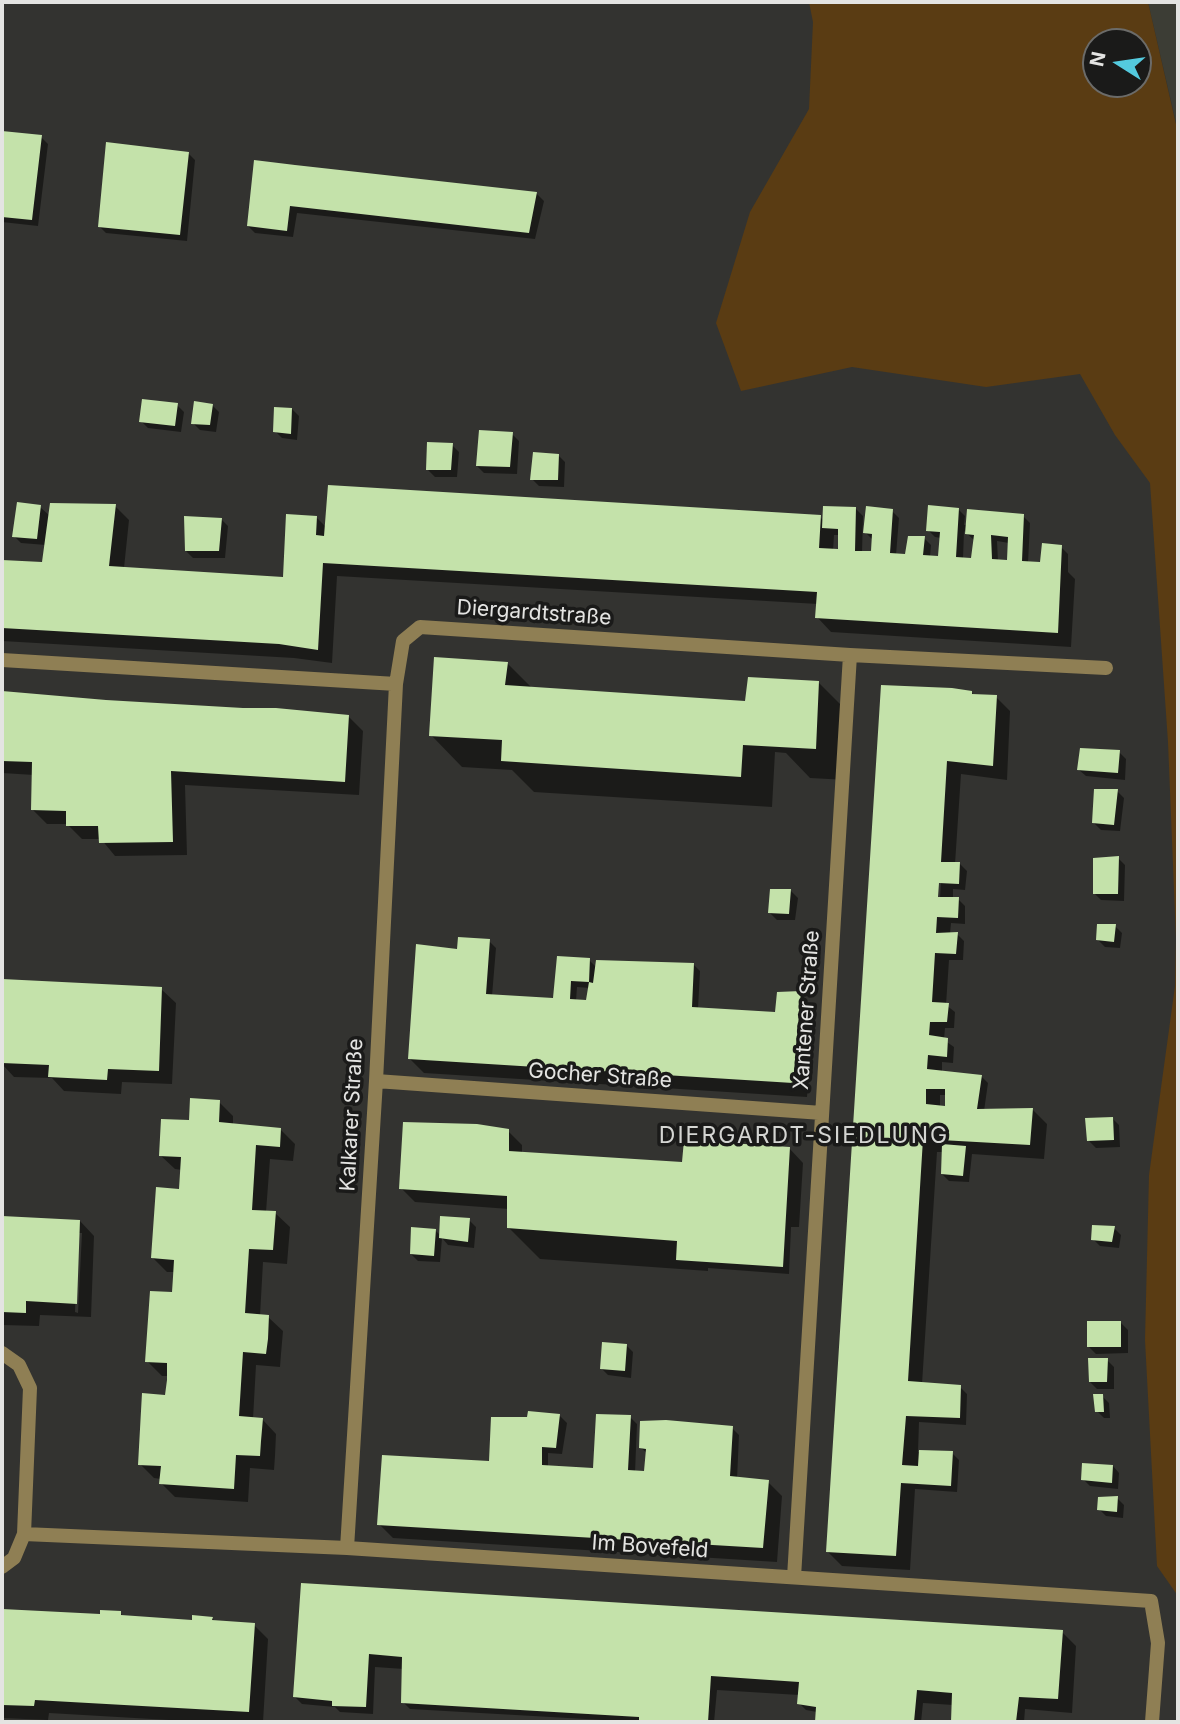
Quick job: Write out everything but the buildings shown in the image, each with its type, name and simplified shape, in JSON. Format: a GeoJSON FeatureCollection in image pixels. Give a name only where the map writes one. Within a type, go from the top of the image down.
{"type":"FeatureCollection","features":[{"type":"Feature","properties":{"kind":"street","name":"Diergardtstraße"},"geometry":{"type":"LineString","coordinates":[[396,684],[403,641],[420,627],[850,655],[1106,668]]}},
{"type":"Feature","properties":{"kind":"street","name":"Xantener Straße"},"geometry":{"type":"LineString","coordinates":[[794,1577],[850,655]]}},
{"type":"Feature","properties":{"kind":"street"},"geometry":{"type":"LineString","coordinates":[[2,660],[396,684]]}},
{"type":"Feature","properties":{"kind":"street","name":"Kalkarer Straße"},"geometry":{"type":"LineString","coordinates":[[347,1548],[376,1081],[396,684]]}},
{"type":"Feature","properties":{"kind":"street","name":"Gocher Straße"},"geometry":{"type":"LineString","coordinates":[[376,1081],[822,1113]]}},
{"type":"Feature","properties":{"kind":"street"},"geometry":{"type":"LineString","coordinates":[[2,1353],[19,1365],[30,1388],[23,1534],[14,1558],[2,1567]]}},
{"type":"Feature","properties":{"kind":"street","name":"Im Bovefeld"},"geometry":{"type":"LineString","coordinates":[[23,1534],[347,1548],[1151,1601],[1158,1643],[1152,1722]]}},
{"type":"Feature","properties":{"kind":"shaded area"},"geometry":{"type":"Polygon","coordinates":[[[809,2],[1148,2],[1178,133],[1178,1596],[1157,1566],[1145,1340],[1149,1175],[1175,986],[1176,939],[1168,742],[1150,483],[1115,435],[1080,374],[986,387],[852,367],[741,391],[716,323],[750,212],[809,109],[813,22],[809,2]]]}},
{"type":"Feature","properties":{"kind":"shaded area"},"geometry":{"type":"Polygon","coordinates":[[[1148,2],[1178,2],[1178,131],[1148,2]]]}},
{"type":"Feature","properties":{"kind":"district","name":"DIERGARDT-SIEDLUNG"},"geometry":{"type":"Point","coordinates":[804,1136]}}]}
